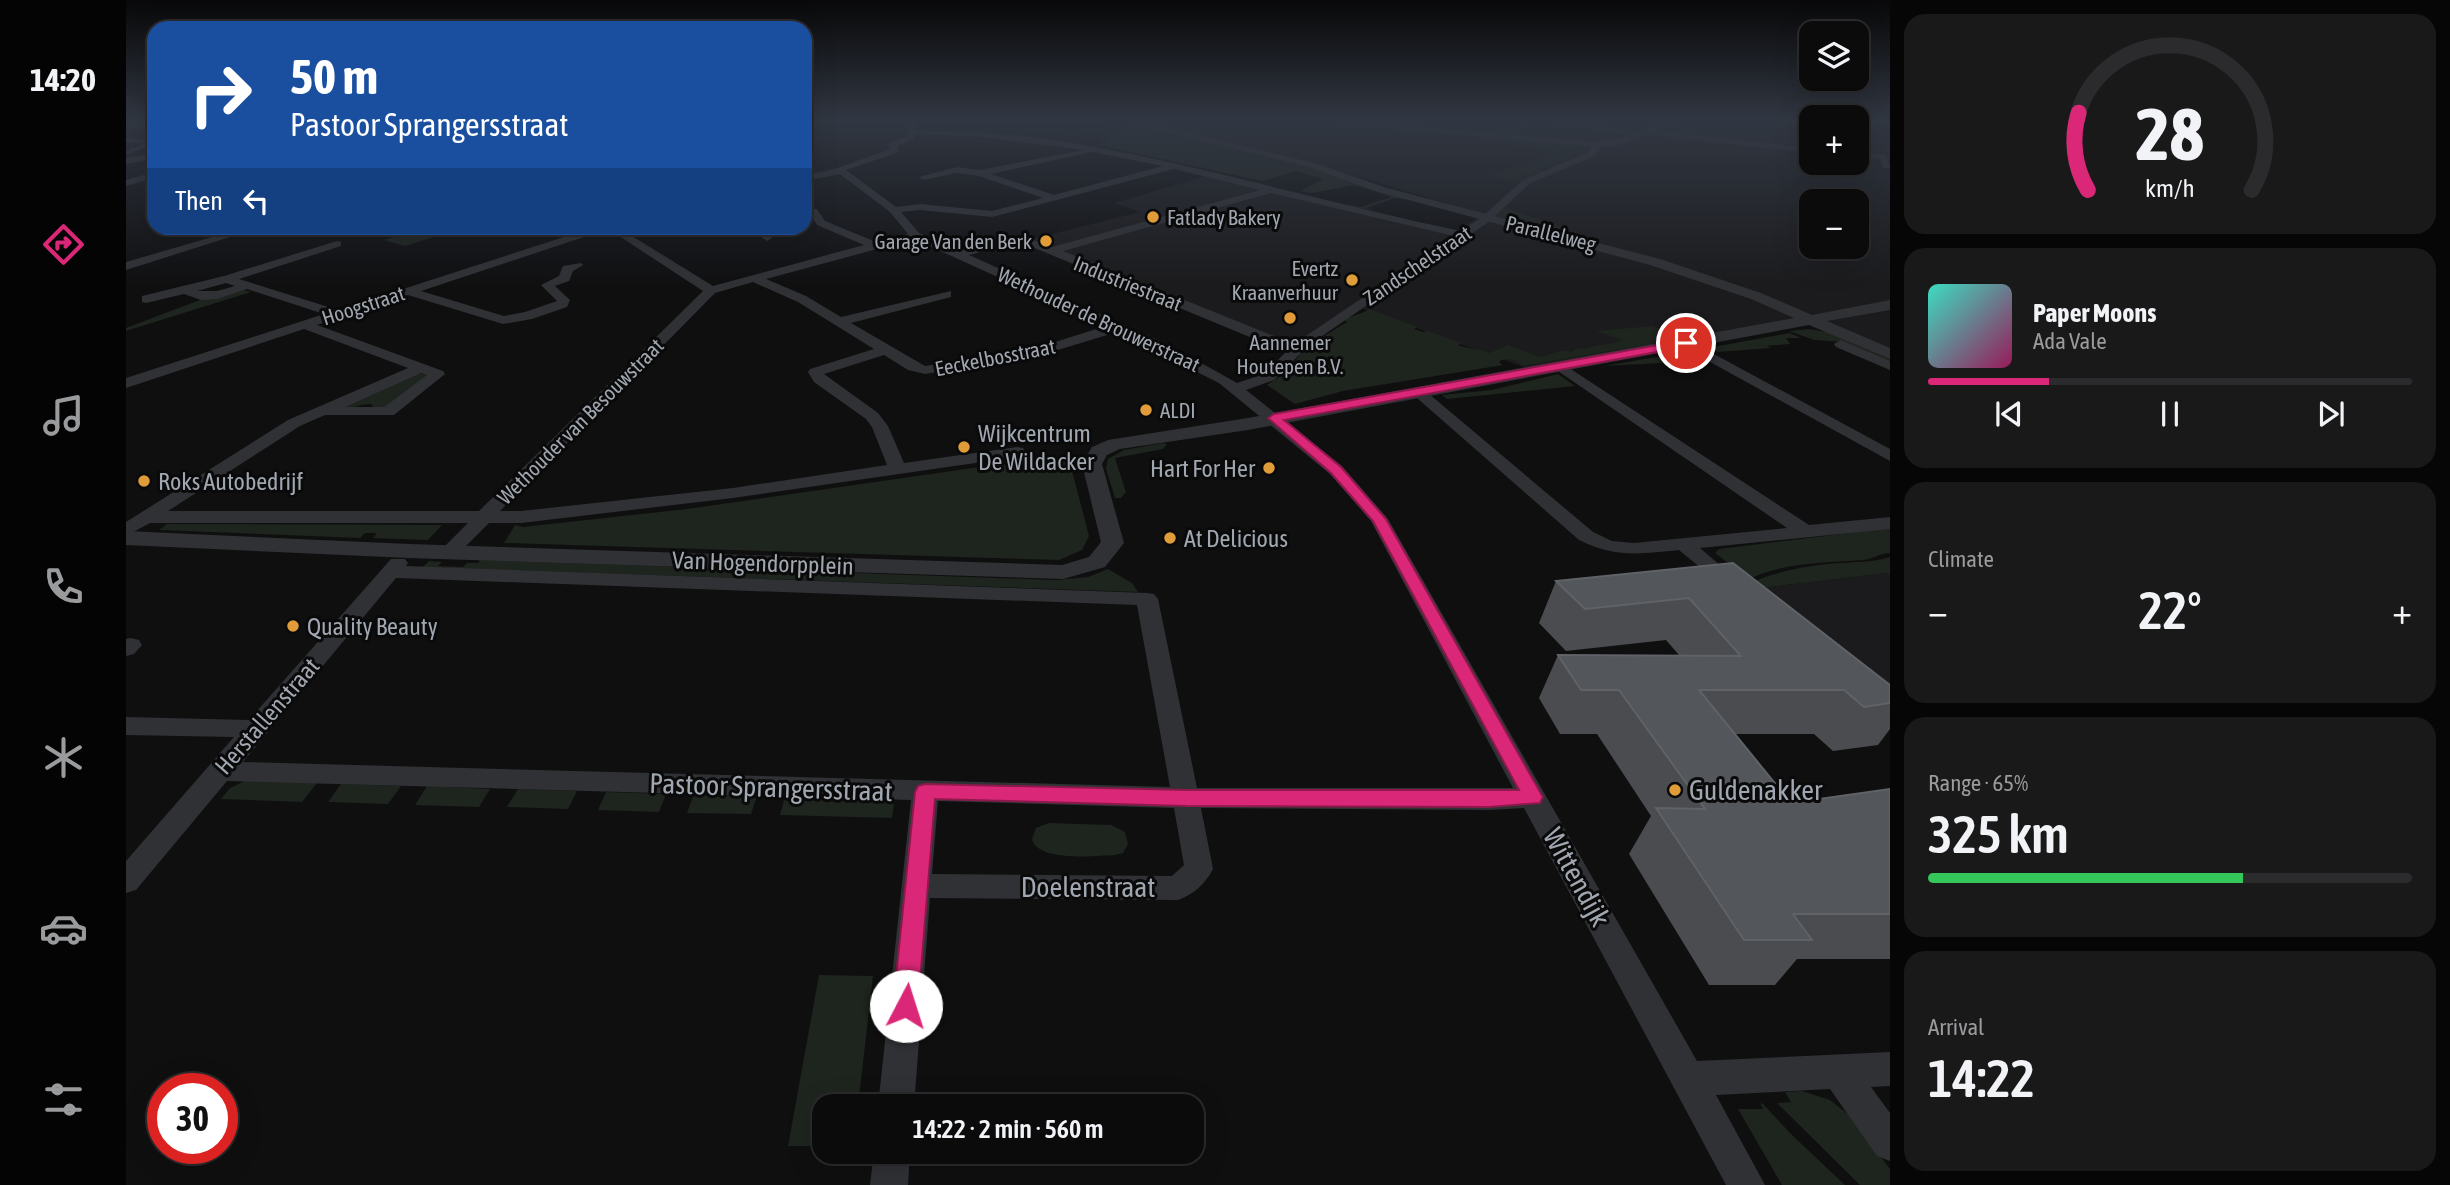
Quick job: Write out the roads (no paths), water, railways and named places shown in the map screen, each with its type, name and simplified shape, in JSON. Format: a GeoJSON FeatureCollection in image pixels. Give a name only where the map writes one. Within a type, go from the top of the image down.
{"type":"FeatureCollection","features":[{"type":"Feature","properties":{"kind":"street"},"geometry":{"type":"LineString","coordinates":[[623,235],[710,290],[915,234],[894,210],[847,175]]}},
{"type":"Feature","properties":{"kind":"street"},"geometry":{"type":"LineString","coordinates":[[924,177],[932,175]]}},
{"type":"Feature","properties":{"kind":"street"},"geometry":{"type":"LineString","coordinates":[[987,175],[1051,197]]}},
{"type":"Feature","properties":{"kind":"street"},"geometry":{"type":"LineString","coordinates":[[894,210],[920,207],[992,214],[1136,175]]}},
{"type":"Feature","properties":{"kind":"street"},"geometry":{"type":"LineString","coordinates":[[1215,175],[1461,234]]}},
{"type":"Feature","properties":{"kind":"street","name":"Parallelweg"},"geometry":{"type":"LineString","coordinates":[[1340,175],[1383,190],[1655,261],[1814,319],[1890,354]]}},
{"type":"Feature","properties":{"kind":"street","name":"Zandschelstraat"},"geometry":{"type":"LineString","coordinates":[[1236,389],[1269,377],[1295,350],[1487,216],[1526,182],[1542,175]]}},
{"type":"Feature","properties":{"kind":"street"},"geometry":{"type":"LineString","coordinates":[[126,183],[147,177]]}},
{"type":"Feature","properties":{"kind":"street"},"geometry":{"type":"LineString","coordinates":[[1051,251],[1273,191]]}},
{"type":"Feature","properties":{"kind":"street"},"geometry":{"type":"LineString","coordinates":[[813,211],[821,223]]}},
{"type":"Feature","properties":{"kind":"street"},"geometry":{"type":"LineString","coordinates":[[812,223],[821,223],[875,246]]}},
{"type":"Feature","properties":{"kind":"street","name":"Wethouder de Brouwerstraat"},"geometry":{"type":"LineString","coordinates":[[915,234],[1199,365],[1274,418],[1348,482],[1387,532]]}},
{"type":"Feature","properties":{"kind":"street"},"geometry":{"type":"LineString","coordinates":[[126,266],[230,235]]}},
{"type":"Feature","properties":{"kind":"street","name":"Hoogstraat"},"geometry":{"type":"LineString","coordinates":[[126,383],[580,235]]}},
{"type":"Feature","properties":{"kind":"street","name":"Industriestraat"},"geometry":{"type":"LineString","coordinates":[[959,254],[1018,240],[1295,350]]}},
{"type":"Feature","properties":{"kind":"street"},"geometry":{"type":"LineString","coordinates":[[146,299],[227,279],[337,244]]}},
{"type":"Feature","properties":{"kind":"street"},"geometry":{"type":"LineString","coordinates":[[408,291],[503,320],[514,319],[562,304],[564,300],[547,285],[565,278],[566,269],[577,265]]}},
{"type":"Feature","properties":{"kind":"street","name":"Eeckelbosstraat"},"geometry":{"type":"LineString","coordinates":[[754,278],[802,299],[913,367],[937,370],[1038,352],[1118,327]]}},
{"type":"Feature","properties":{"kind":"street"},"geometry":{"type":"LineString","coordinates":[[227,279],[338,314]]}},
{"type":"Feature","properties":{"kind":"street"},"geometry":{"type":"LineString","coordinates":[[191,288],[189,294],[204,296],[229,292],[246,285]]}},
{"type":"Feature","properties":{"kind":"street","name":"Wethouder van Besouwstraat"},"geometry":{"type":"LineString","coordinates":[[449,552],[710,290]]}},
{"type":"Feature","properties":{"kind":"street"},"geometry":{"type":"LineString","coordinates":[[839,322],[947,294]]}},
{"type":"Feature","properties":{"kind":"street"},"geometry":{"type":"LineString","coordinates":[[1274,418],[1890,304]]}},
{"type":"Feature","properties":{"kind":"street"},"geometry":{"type":"LineString","coordinates":[[304,325],[438,374],[388,412],[320,410]]}},
{"type":"Feature","properties":{"kind":"street"},"geometry":{"type":"LineString","coordinates":[[1686,343],[1890,456]]}},
{"type":"Feature","properties":{"kind":"street"},"geometry":{"type":"LineString","coordinates":[[1841,344],[1890,366]]}},
{"type":"Feature","properties":{"kind":"street"},"geometry":{"type":"LineString","coordinates":[[885,350],[815,372],[819,379],[872,416],[880,426],[898,470]]}},
{"type":"Feature","properties":{"kind":"street"},"geometry":{"type":"LineString","coordinates":[[1560,366],[1806,532]]}},
{"type":"Feature","properties":{"kind":"street"},"geometry":{"type":"LineString","coordinates":[[126,530],[294,423],[420,368]]}},
{"type":"Feature","properties":{"kind":"street"},"geometry":{"type":"LineString","coordinates":[[1417,390],[1586,536],[1608,548],[1634,549],[1890,523]]}},
{"type":"Feature","properties":{"kind":"street","name":"Van Hogendorpplein"},"geometry":{"type":"LineString","coordinates":[[126,538],[409,551],[1063,572],[1097,562],[1113,543],[1093,471],[1094,456],[1099,452],[1115,444],[1274,418]]}},
{"type":"Feature","properties":{"kind":"street"},"geometry":{"type":"LineString","coordinates":[[146,517],[531,516],[642,505],[1017,452]]}},
{"type":"Feature","properties":{"kind":"street","name":"Wittendijk"},"geometry":{"type":"LineString","coordinates":[[1387,532],[1746,1185]]}},
{"type":"Feature","properties":{"kind":"street"},"geometry":{"type":"LineString","coordinates":[[1683,544],[1748,596]]}},
{"type":"Feature","properties":{"kind":"street","name":"Herstallenstraat"},"geometry":{"type":"LineString","coordinates":[[126,881],[409,551]]}},
{"type":"Feature","properties":{"kind":"street","name":"Van Hogendorpplein"},"geometry":{"type":"LineString","coordinates":[[390,572],[1117,598]]}},
{"type":"Feature","properties":{"kind":"street","name":"Doelenstraat"},"geometry":{"type":"LineString","coordinates":[[917,886],[1178,888],[1199,869],[1147,599],[1117,598]]}},
{"type":"Feature","properties":{"kind":"street"},"geometry":{"type":"LineString","coordinates":[[126,726],[257,729]]}},
{"type":"Feature","properties":{"kind":"street","name":"Pastoor Sprangersstraat"},"geometry":{"type":"LineString","coordinates":[[220,771],[1186,798],[1497,800],[1533,797]]}},
{"type":"Feature","properties":{"kind":"street"},"geometry":{"type":"LineString","coordinates":[[898,1094],[925,792]]}},
{"type":"Feature","properties":{"kind":"street"},"geometry":{"type":"LineString","coordinates":[[1688,1079],[1890,1069]]}},
{"type":"Feature","properties":{"kind":"street"},"geometry":{"type":"LineString","coordinates":[[1839,1072],[1890,1143]]}},
{"type":"Feature","properties":{"kind":"street"},"geometry":{"type":"LineString","coordinates":[[889,1185],[891,1164]]}},
{"type":"Feature","properties":{"kind":"place","name":"Fatlady Bakery"},"geometry":{"type":"Point","coordinates":[1153,217]}},
{"type":"Feature","properties":{"kind":"place","name":"Garage Van den Berk"},"geometry":{"type":"Point","coordinates":[1046,241]}},
{"type":"Feature","properties":{"kind":"place","name":"Evertz Kraanverhuur"},"geometry":{"type":"Point","coordinates":[1352,280]}},
{"type":"Feature","properties":{"kind":"place","name":"Aannemer Houtepen B.V."},"geometry":{"type":"Point","coordinates":[1290,318]}},
{"type":"Feature","properties":{"kind":"place","name":"ALDI"},"geometry":{"type":"Point","coordinates":[1146,410]}},
{"type":"Feature","properties":{"kind":"place","name":"Wijkcentrum De Wildacker"},"geometry":{"type":"Point","coordinates":[964,447]}},
{"type":"Feature","properties":{"kind":"place","name":"Hart For Her"},"geometry":{"type":"Point","coordinates":[1269,468]}},
{"type":"Feature","properties":{"kind":"place","name":"Roks Autobedrijf"},"geometry":{"type":"Point","coordinates":[144,481]}},
{"type":"Feature","properties":{"kind":"place","name":"At Delicious"},"geometry":{"type":"Point","coordinates":[1170,538]}},
{"type":"Feature","properties":{"kind":"place","name":"Quality Beauty"},"geometry":{"type":"Point","coordinates":[293,626]}},
{"type":"Feature","properties":{"kind":"place","name":"Guldenakker"},"geometry":{"type":"Point","coordinates":[1675,790]}}]}
